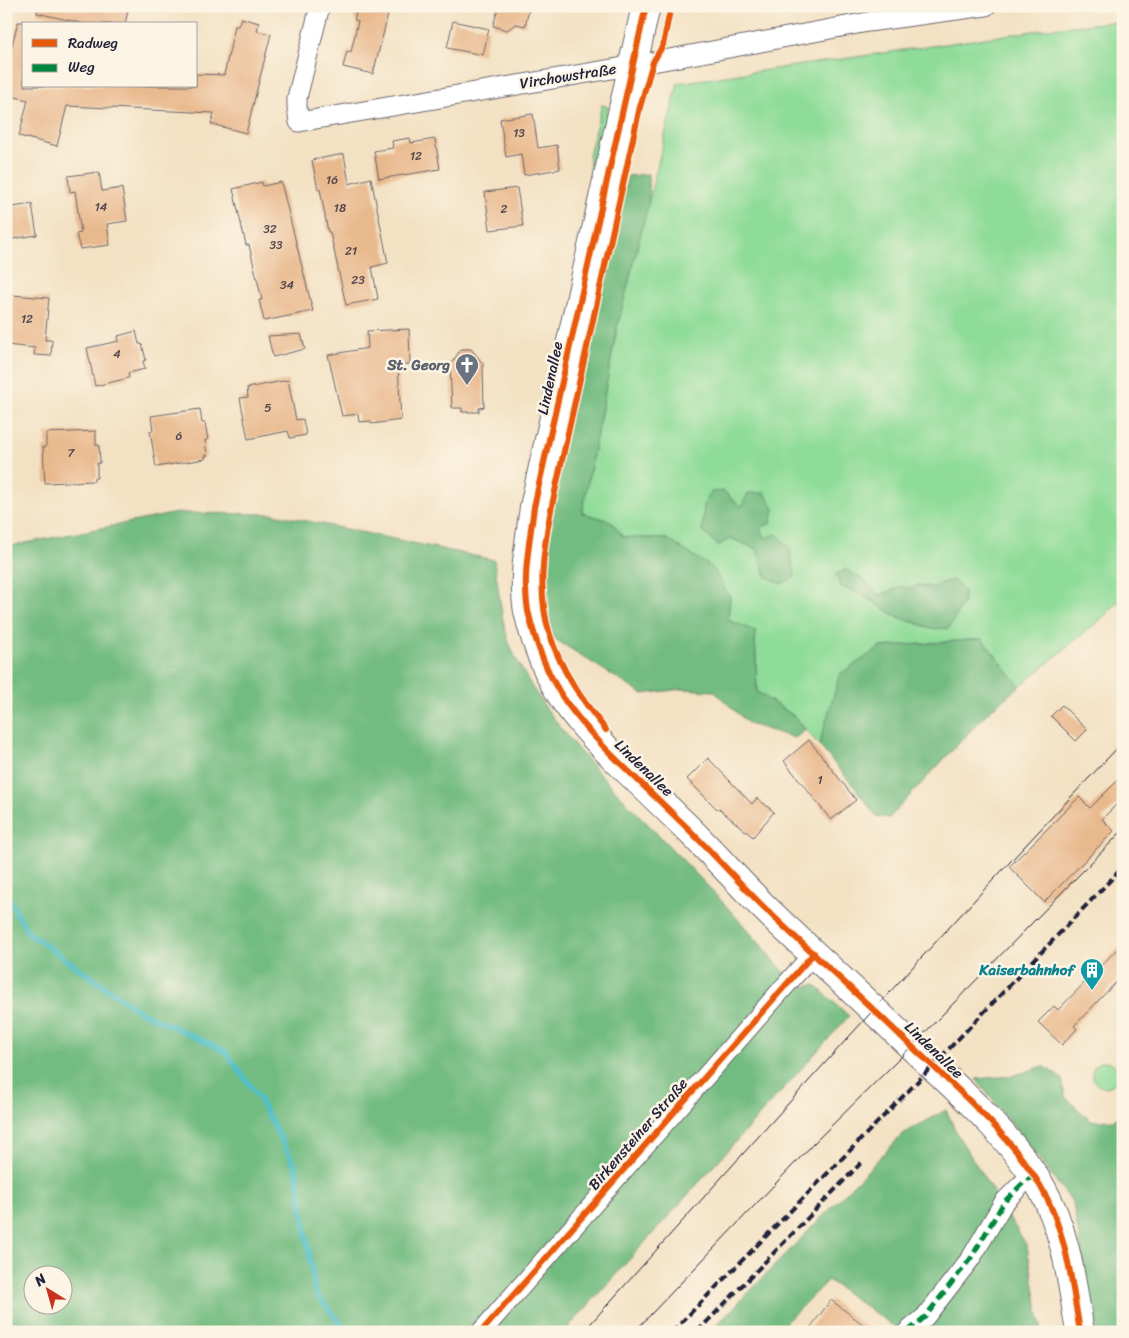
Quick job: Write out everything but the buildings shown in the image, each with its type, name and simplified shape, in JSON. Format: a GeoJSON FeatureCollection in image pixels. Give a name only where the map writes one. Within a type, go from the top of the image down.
{"type":"FeatureCollection","features":[{"type":"Feature","properties":{"kind":"street","name":"Virchowstraße"},"geometry":{"type":"LineString","coordinates":[[320,6],[297,98],[296,107],[299,122],[632,65],[868,22],[986,6]]}},
{"type":"Feature","properties":{"kind":"street","name":"Lindenallee"},"geometry":{"type":"LineString","coordinates":[[646,6],[534,507],[526,579],[528,609],[541,652],[564,700],[596,738],[702,842],[775,918],[858,994],[980,1112],[1018,1154],[1042,1187],[1052,1210],[1066,1253],[1080,1332]]}},
{"type":"Feature","properties":{"kind":"street","name":"Birkensteiner Straße"},"geometry":{"type":"LineString","coordinates":[[481,1332],[814,953]]}},
{"type":"Feature","properties":{"kind":"street"},"geometry":{"type":"LineString","coordinates":[[907,1332],[926,1317],[970,1258],[1004,1202],[1021,1185],[1034,1176]]}},
{"type":"Feature","properties":{"kind":"green space"},"geometry":{"type":"Polygon","coordinates":[[[1123,21],[1123,597],[1101,619],[1020,686],[982,639],[881,647],[829,713],[819,745],[794,716],[757,692],[755,632],[728,620],[730,597],[667,539],[622,537],[610,521],[582,513],[617,328],[678,83],[1061,27],[1123,21]],[[723,491],[730,538],[757,549],[766,538],[757,525],[723,491]],[[852,575],[840,586],[862,595],[898,617],[934,629],[957,613],[964,601],[934,588],[918,585],[909,589],[881,595],[871,590],[866,581],[852,575]]]}},
{"type":"Feature","properties":{"kind":"green space"},"geometry":{"type":"Polygon","coordinates":[[[602,105],[608,107],[600,163],[596,168],[590,170],[589,156],[602,105]]]}},
{"type":"Feature","properties":{"kind":"green space"},"geometry":{"type":"Polygon","coordinates":[[[648,174],[649,201],[617,328],[582,513],[611,521],[623,537],[667,539],[713,568],[730,597],[728,620],[755,631],[757,692],[794,716],[805,730],[795,738],[749,724],[714,691],[682,689],[642,694],[552,637],[541,610],[539,557],[558,467],[628,176],[648,174]]]}},
{"type":"Feature","properties":{"kind":"green space"},"geometry":{"type":"Polygon","coordinates":[[[723,491],[741,507],[748,493],[765,493],[774,509],[771,523],[760,528],[766,538],[777,534],[790,549],[795,577],[782,584],[766,576],[757,549],[730,538],[719,546],[702,531],[704,504],[711,492],[723,491]]]}},
{"type":"Feature","properties":{"kind":"green space"},"geometry":{"type":"Polygon","coordinates":[[[177,513],[274,514],[494,560],[503,618],[512,650],[544,705],[563,731],[606,780],[767,952],[797,988],[815,985],[849,1016],[564,1332],[6,1332],[6,547],[177,513]]]}},
{"type":"Feature","properties":{"kind":"green space"},"geometry":{"type":"Polygon","coordinates":[[[846,569],[863,579],[881,595],[902,586],[913,589],[918,585],[934,588],[940,583],[953,580],[964,591],[964,601],[949,628],[934,629],[898,617],[862,595],[840,586],[836,574],[846,569]]]}},
{"type":"Feature","properties":{"kind":"green space"},"geometry":{"type":"Polygon","coordinates":[[[982,639],[1020,686],[989,711],[889,818],[876,816],[819,745],[840,674],[881,647],[982,639]]]}},
{"type":"Feature","properties":{"kind":"green space"},"geometry":{"type":"Polygon","coordinates":[[[1105,1061],[1114,1065],[1118,1074],[1114,1083],[1105,1087],[1096,1083],[1092,1074],[1096,1065],[1105,1061]]]}},
{"type":"Feature","properties":{"kind":"green space"},"geometry":{"type":"Polygon","coordinates":[[[1044,1066],[1062,1079],[1065,1097],[1091,1121],[1114,1120],[1123,1114],[1123,1332],[1096,1332],[1073,1203],[976,1079],[1012,1076],[1044,1066]]]}},
{"type":"Feature","properties":{"kind":"green space"},"geometry":{"type":"Polygon","coordinates":[[[946,1110],[957,1134],[1027,1246],[1042,1332],[902,1332],[828,1280],[776,1332],[710,1332],[903,1134],[946,1110]]]}},
{"type":"Feature","properties":{"kind":"waterway"},"geometry":{"type":"LineString","coordinates":[[6,892],[27,932],[139,1011],[225,1051],[257,1095],[296,1167],[315,1292],[347,1332]]}},
{"type":"Feature","properties":{"kind":"tram line"},"geometry":{"type":"LineString","coordinates":[[583,1332],[918,961],[1123,742]]}},
{"type":"Feature","properties":{"kind":"tram line"},"geometry":{"type":"LineString","coordinates":[[634,1332],[817,1140],[1123,830]]}},
{"type":"Feature","properties":{"kind":"railway"},"geometry":{"type":"LineString","coordinates":[[672,1332],[918,1081],[1123,867]]}},
{"type":"Feature","properties":{"kind":"railway"},"geometry":{"type":"LineString","coordinates":[[697,1332],[862,1162]]}},
{"type":"Feature","properties":{"kind":"marked path"},"geometry":{"type":"LineString","coordinates":[[907,1332],[925,1317],[971,1258],[1004,1202],[1033,1176]]}},
{"type":"Feature","properties":{"kind":"cycle path"},"geometry":{"type":"LineString","coordinates":[[646,6],[534,507],[527,559],[526,585],[528,611],[534,634],[559,692],[578,718],[605,748],[690,830],[762,906],[959,1090],[1013,1147],[1041,1187],[1057,1221],[1067,1257],[1080,1332]]}},
{"type":"Feature","properties":{"kind":"cycle path"},"geometry":{"type":"LineString","coordinates":[[606,730],[566,673],[550,635],[542,588],[544,557],[551,510],[640,107],[653,62],[663,45],[671,6]]}},
{"type":"Feature","properties":{"kind":"cycle path"},"geometry":{"type":"LineString","coordinates":[[481,1332],[814,953]]}},
{"type":"Feature","properties":{"kind":"place","name":"St. Georg"},"geometry":{"type":"Point","coordinates":[467,386]}},
{"type":"Feature","properties":{"kind":"place","name":"Kaiserbahnhof"},"geometry":{"type":"Point","coordinates":[1092,991]}}]}
